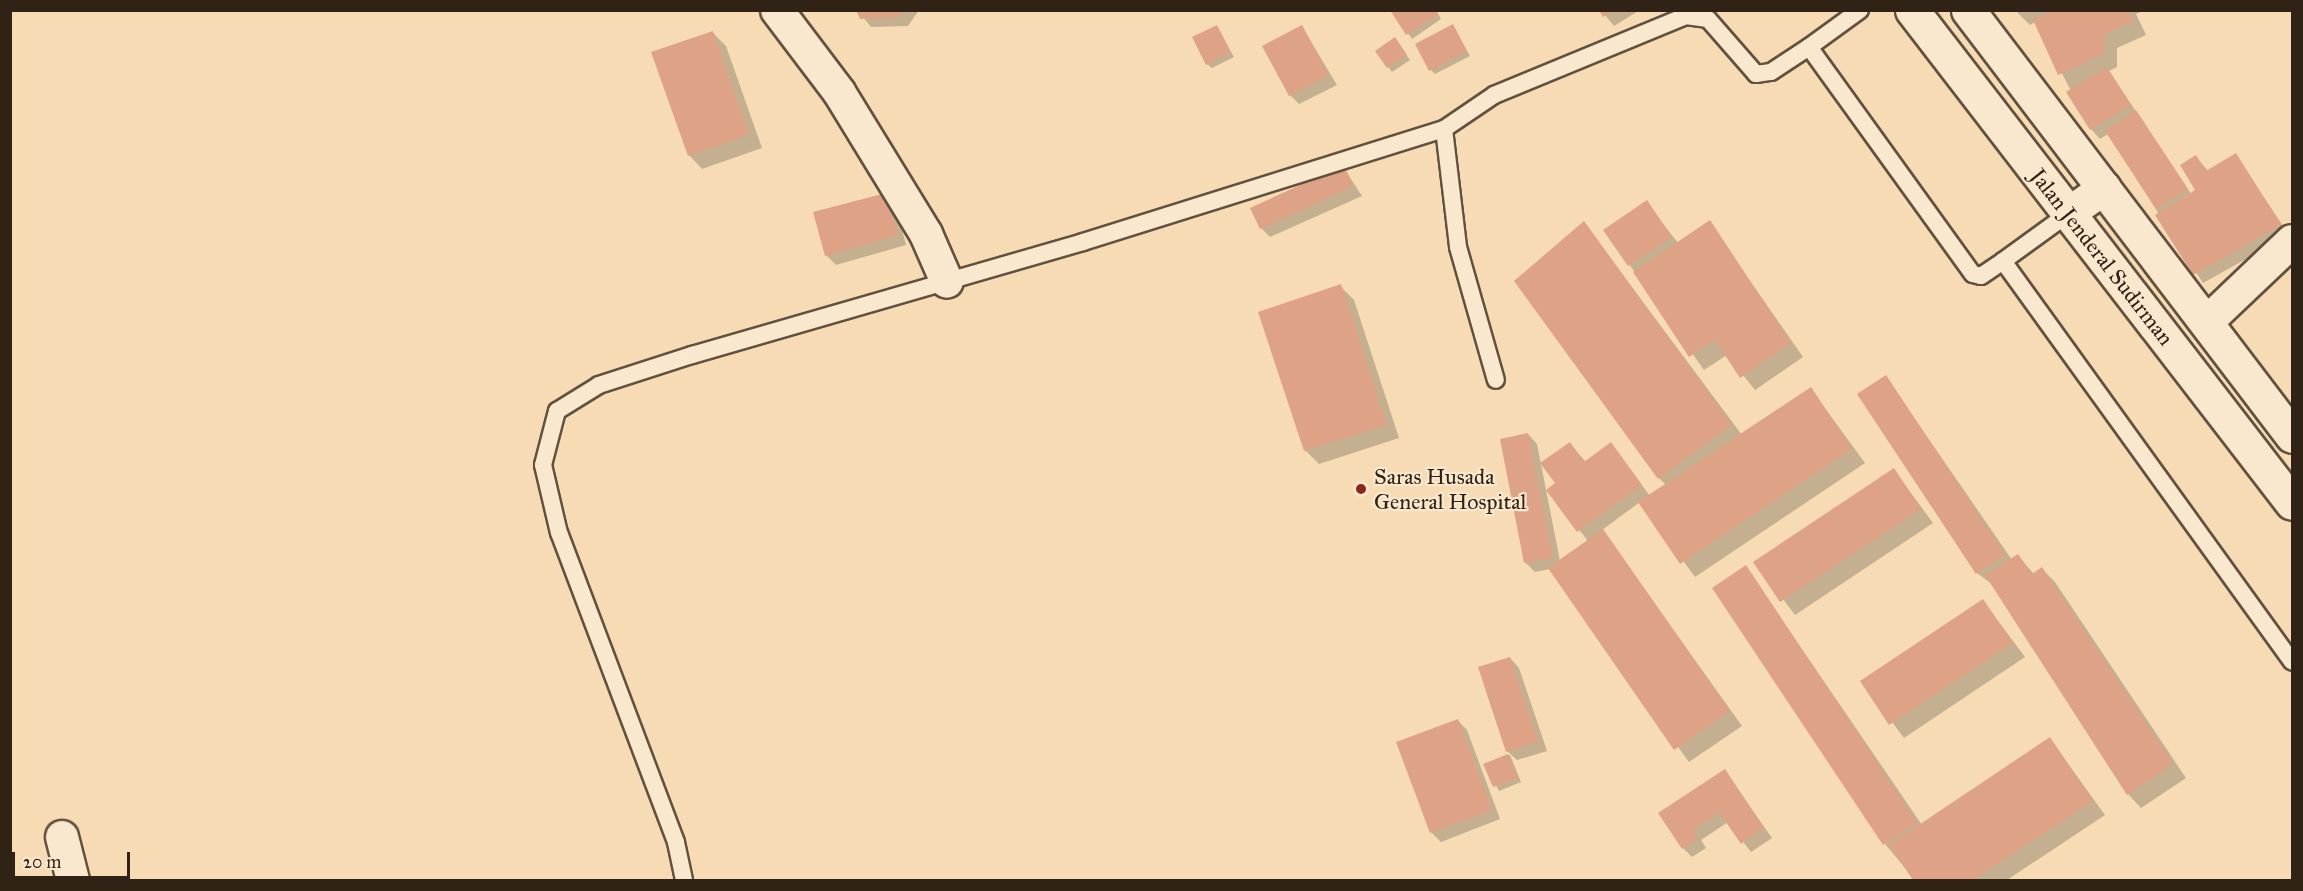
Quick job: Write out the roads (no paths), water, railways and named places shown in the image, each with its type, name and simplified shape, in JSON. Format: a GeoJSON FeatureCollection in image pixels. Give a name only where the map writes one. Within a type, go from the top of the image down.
{"type":"FeatureCollection","features":[{"type":"Feature","properties":{"kind":"main road","name":"Jalan Jenderal Sudirman"},"geometry":{"type":"LineString","coordinates":[[1912,10],[2292,503]]}},
{"type":"Feature","properties":{"kind":"main road","name":"Jalan Jenderal Sudirman"},"geometry":{"type":"LineString","coordinates":[[1968,10],[2292,436]]}},
{"type":"Feature","properties":{"kind":"street"},"geometry":{"type":"LineString","coordinates":[[777,10],[839,92],[926,234],[947,282]]}},
{"type":"Feature","properties":{"kind":"street"},"geometry":{"type":"LineString","coordinates":[[2068,214],[2105,188]]}},
{"type":"Feature","properties":{"kind":"street"},"geometry":{"type":"LineString","coordinates":[[2207,322],[2292,241]]}},
{"type":"Feature","properties":{"kind":"street"},"geometry":{"type":"LineString","coordinates":[[62,837],[73,880]]}},
{"type":"Feature","properties":{"kind":"lane"},"geometry":{"type":"LineString","coordinates":[[684,880],[676,843],[559,533],[543,465],[557,411],[610,382],[947,282],[1444,129],[1494,95],[1686,15],[1708,19],[1755,74],[1771,72],[1860,10]]}},
{"type":"Feature","properties":{"kind":"lane"},"geometry":{"type":"LineString","coordinates":[[1809,47],[1973,274],[1981,276],[2068,214]]}},
{"type":"Feature","properties":{"kind":"lane"},"geometry":{"type":"LineString","coordinates":[[1444,129],[1458,247],[1496,380]]}},
{"type":"Feature","properties":{"kind":"lane"},"geometry":{"type":"LineString","coordinates":[[2003,261],[2292,662]]}},
{"type":"Feature","properties":{"kind":"place","name":"Saras Husada General Hospital"},"geometry":{"type":"Point","coordinates":[1361,489]}}]}
